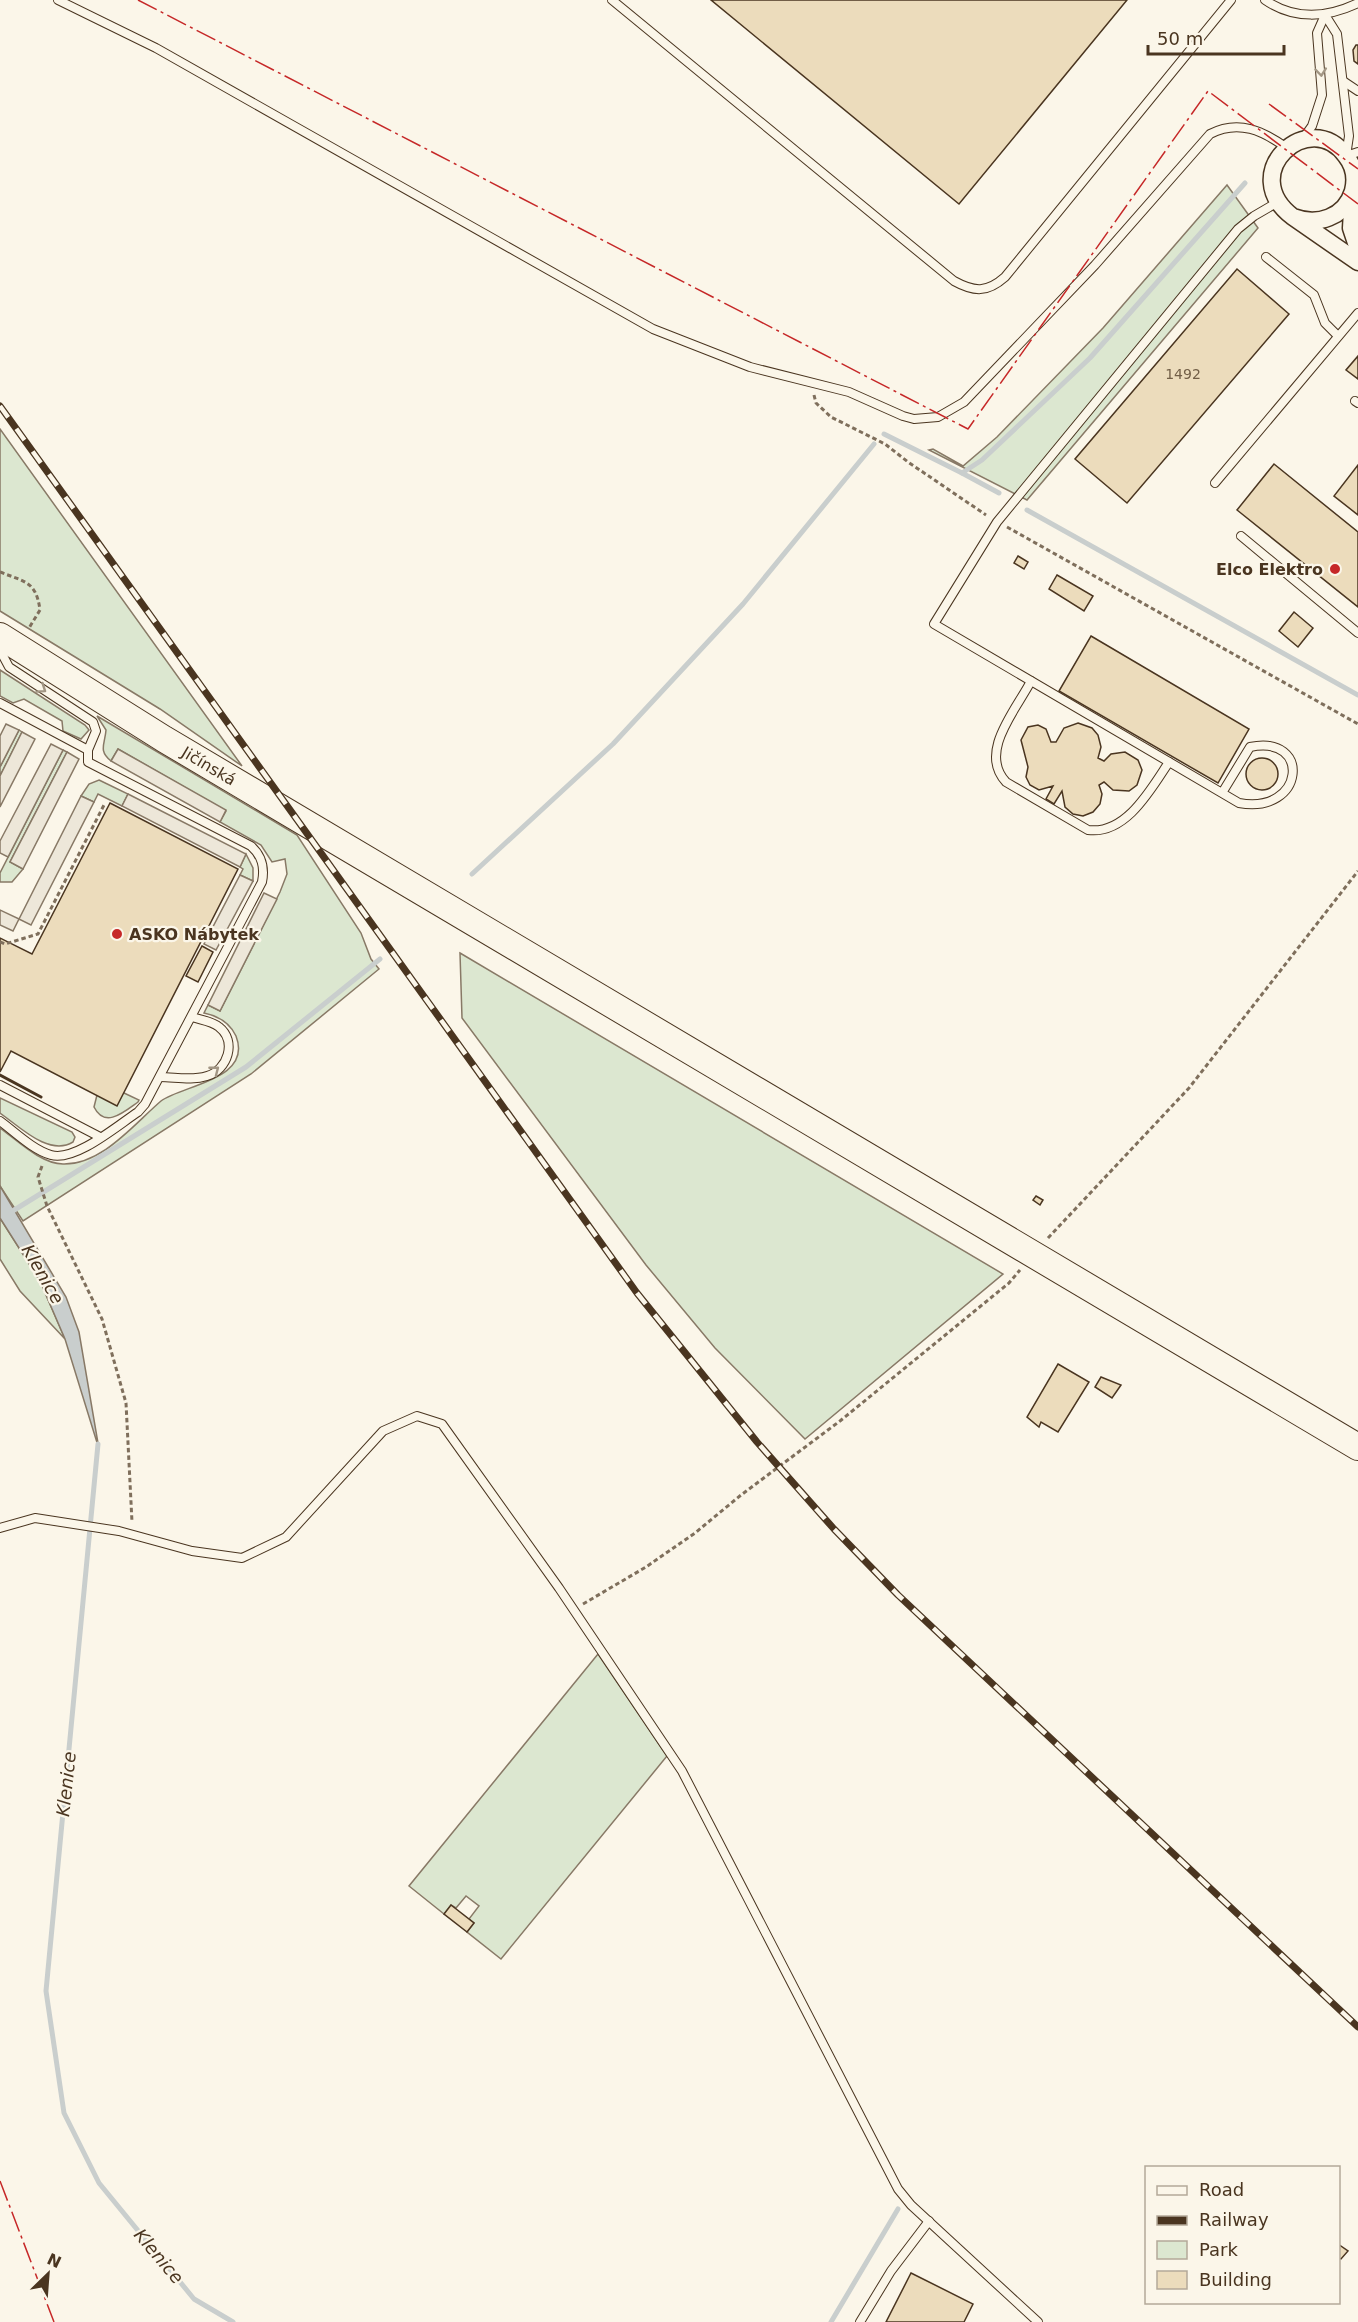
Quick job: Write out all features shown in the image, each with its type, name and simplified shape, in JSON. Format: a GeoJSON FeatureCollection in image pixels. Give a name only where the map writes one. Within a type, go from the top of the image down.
{"type":"FeatureCollection","features":[{"type":"Feature","properties":{"kind":"main road","name":"Jičínská"},"geometry":{"type":"LineString","coordinates":[[6,644],[1358,1447]]}},
{"type":"Feature","properties":{"kind":"street"},"geometry":{"type":"LineString","coordinates":[[1358,249],[1351,228],[1352,154],[1326,141],[1294,144],[1276,161],[1271,178],[1278,202],[1293,216],[1358,262]]}},
{"type":"Feature","properties":{"kind":"street"},"geometry":{"type":"LineString","coordinates":[[1293,216],[1311,221],[1330,218],[1345,206],[1353,189]]}},
{"type":"Feature","properties":{"kind":"lane"},"geometry":{"type":"LineString","coordinates":[[58,0],[156,48],[653,329],[730,360],[862,397],[903,416],[926,419],[948,413],[964,402],[1095,265],[1210,134],[1232,127],[1251,128],[1294,144],[1312,126],[1322,95],[1317,33],[1325,15]]}},
{"type":"Feature","properties":{"kind":"lane"},"geometry":{"type":"LineString","coordinates":[[612,0],[954,281],[967,289],[980,291],[994,287],[1005,277],[1231,0]]}},
{"type":"Feature","properties":{"kind":"lane"},"geometry":{"type":"LineString","coordinates":[[1265,0],[1288,12],[1325,15],[1358,3]]}},
{"type":"Feature","properties":{"kind":"lane"},"geometry":{"type":"LineString","coordinates":[[1325,15],[1337,34],[1352,154]]}},
{"type":"Feature","properties":{"kind":"lane"},"geometry":{"type":"LineString","coordinates":[[1343,81],[1358,91]]}},
{"type":"Feature","properties":{"kind":"lane"},"geometry":{"type":"LineString","coordinates":[[1222,793],[1250,747],[1259,745],[1277,748],[1288,758],[1294,769],[1292,783],[1278,796],[1264,803],[1239,803],[934,624],[998,522],[1238,230],[1254,216],[1278,202]]}},
{"type":"Feature","properties":{"kind":"lane"},"geometry":{"type":"LineString","coordinates":[[1266,257],[1314,295],[1325,323],[1338,336]]}},
{"type":"Feature","properties":{"kind":"lane"},"geometry":{"type":"LineString","coordinates":[[1215,483],[1358,312]]}},
{"type":"Feature","properties":{"kind":"lane"},"geometry":{"type":"LineString","coordinates":[[1241,536],[1358,633]]}},
{"type":"Feature","properties":{"kind":"lane"},"geometry":{"type":"LineString","coordinates":[[0,1121],[52,1155],[70,1155],[138,1112],[160,1077],[192,1017],[262,882],[264,872],[261,857],[251,846],[88,762],[88,750],[96,731],[93,722],[9,667],[6,644]]}},
{"type":"Feature","properties":{"kind":"lane"},"geometry":{"type":"LineString","coordinates":[[1032,681],[998,742],[995,764],[1006,782],[1088,830],[1112,828],[1124,819],[1147,793],[1169,762]]}},
{"type":"Feature","properties":{"kind":"lane"},"geometry":{"type":"LineString","coordinates":[[0,703],[88,750]]}},
{"type":"Feature","properties":{"kind":"lane"},"geometry":{"type":"LineString","coordinates":[[160,1077],[210,1076],[225,1062],[230,1047],[226,1035],[214,1024],[192,1017]]}},
{"type":"Feature","properties":{"kind":"lane"},"geometry":{"type":"LineString","coordinates":[[0,1085],[100,1137]]}},
{"type":"Feature","properties":{"kind":"lane"},"geometry":{"type":"LineString","coordinates":[[0,1528],[35,1518],[119,1532],[192,1551],[242,1558],[286,1537],[383,1431],[417,1416],[442,1424],[574,1610],[682,1771],[898,2189],[929,2221],[1038,2322]]}},
{"type":"Feature","properties":{"kind":"lane"},"geometry":{"type":"LineString","coordinates":[[860,2322],[891,2271],[929,2221]]}},
{"type":"Feature","properties":{"kind":"path"},"geometry":{"type":"LineString","coordinates":[[812,382],[816,403],[821,410],[885,444],[998,522],[1358,724]]}},
{"type":"Feature","properties":{"kind":"path"},"geometry":{"type":"LineString","coordinates":[[0,572],[30,584],[39,601],[40,610],[6,644]]}},
{"type":"Feature","properties":{"kind":"path"},"geometry":{"type":"LineString","coordinates":[[0,942],[5,944],[38,934],[104,805]]}},
{"type":"Feature","properties":{"kind":"path"},"geometry":{"type":"LineString","coordinates":[[574,1610],[646,1567],[695,1533],[840,1421],[1009,1283],[1033,1254],[1189,1088],[1358,871]]}},
{"type":"Feature","properties":{"kind":"path"},"geometry":{"type":"LineString","coordinates":[[38,1177],[47,1206],[102,1319],[126,1403],[133,1536]]}},
{"type":"Feature","properties":{"kind":"green space"},"geometry":{"type":"Polygon","coordinates":[[[1227,185],[1258,228],[1027,500],[929,450],[933,449],[963,466],[997,437],[1103,328],[1227,185]]]}},
{"type":"Feature","properties":{"kind":"green space"},"geometry":{"type":"Polygon","coordinates":[[[0,429],[242,766],[160,709],[0,611],[0,429]]]}},
{"type":"Feature","properties":{"kind":"green space"},"geometry":{"type":"Polygon","coordinates":[[[0,670],[85,725],[89,730],[81,739],[63,731],[62,721],[24,699],[13,703],[0,696],[0,670]]]}},
{"type":"Feature","properties":{"kind":"green space"},"geometry":{"type":"Polygon","coordinates":[[[97,716],[297,835],[361,933],[371,959],[379,969],[251,1074],[23,1221],[0,1186],[0,1128],[46,1160],[63,1164],[77,1163],[104,1151],[161,1101],[225,1072],[234,1062],[239,1051],[236,1036],[223,1021],[204,1013],[208,1005],[220,1011],[287,874],[285,859],[272,862],[261,845],[220,822],[226,811],[118,749],[111,761],[103,750],[106,730],[97,716]]]}},
{"type":"Feature","properties":{"kind":"green space"},"geometry":{"type":"Polygon","coordinates":[[[19,730],[22,732],[0,776],[0,767],[19,730]]]}},
{"type":"Feature","properties":{"kind":"green space"},"geometry":{"type":"Polygon","coordinates":[[[63,750],[67,752],[10,862],[23,869],[12,882],[0,882],[0,873],[63,750]]]}},
{"type":"Feature","properties":{"kind":"green space"},"geometry":{"type":"Polygon","coordinates":[[[99,780],[128,794],[122,806],[98,794],[94,802],[81,796],[89,784],[99,780]]]}},
{"type":"Feature","properties":{"kind":"green space"},"geometry":{"type":"Polygon","coordinates":[[[246,854],[253,868],[253,881],[240,875],[243,869],[240,867],[246,854]]]}},
{"type":"Feature","properties":{"kind":"green space"},"geometry":{"type":"Polygon","coordinates":[[[460,953],[1003,1274],[805,1439],[715,1348],[646,1265],[462,1018],[460,953]]]}},
{"type":"Feature","properties":{"kind":"green space"},"geometry":{"type":"Polygon","coordinates":[[[124,1093],[139,1100],[138,1102],[121,1114],[109,1118],[98,1114],[94,1107],[97,1095],[124,1093]]]}},
{"type":"Feature","properties":{"kind":"green space"},"geometry":{"type":"Polygon","coordinates":[[[0,1098],[72,1132],[75,1137],[73,1142],[64,1146],[54,1146],[25,1132],[0,1113],[0,1098]]]}},
{"type":"Feature","properties":{"kind":"green space"},"geometry":{"type":"Polygon","coordinates":[[[0,1218],[40,1281],[65,1339],[20,1291],[0,1259],[0,1218]]]}},
{"type":"Feature","properties":{"kind":"green space"},"geometry":{"type":"Polygon","coordinates":[[[598,1654],[667,1756],[501,1959],[467,1932],[474,1923],[469,1919],[479,1906],[466,1896],[456,1908],[451,1905],[444,1914],[409,1886],[598,1654]]]}},
{"type":"Feature","properties":{"kind":"shaded area"},"geometry":{"type":"Polygon","coordinates":[[[6,724],[19,730],[0,767],[0,736],[6,724]]]}},
{"type":"Feature","properties":{"kind":"shaded area"},"geometry":{"type":"Polygon","coordinates":[[[22,732],[35,739],[0,807],[0,776],[22,732]]]}},
{"type":"Feature","properties":{"kind":"shaded area"},"geometry":{"type":"Polygon","coordinates":[[[51,744],[63,750],[8,857],[0,853],[0,841],[51,744]]]}},
{"type":"Feature","properties":{"kind":"shaded area"},"geometry":{"type":"Polygon","coordinates":[[[118,749],[226,810],[220,822],[111,761],[118,749]]]}},
{"type":"Feature","properties":{"kind":"shaded area"},"geometry":{"type":"Polygon","coordinates":[[[67,752],[79,759],[23,869],[10,862],[67,752]]]}},
{"type":"Feature","properties":{"kind":"shaded area"},"geometry":{"type":"Polygon","coordinates":[[[128,794],[246,854],[240,867],[122,806],[128,794]]]}},
{"type":"Feature","properties":{"kind":"shaded area"},"geometry":{"type":"Polygon","coordinates":[[[81,796],[94,802],[31,925],[19,919],[81,796]]]}},
{"type":"Feature","properties":{"kind":"shaded area"},"geometry":{"type":"Polygon","coordinates":[[[240,875],[253,881],[216,950],[204,944],[240,875]]]}},
{"type":"Feature","properties":{"kind":"shaded area"},"geometry":{"type":"Polygon","coordinates":[[[264,893],[277,899],[220,1011],[208,1005],[264,893]]]}},
{"type":"Feature","properties":{"kind":"shaded area"},"geometry":{"type":"Polygon","coordinates":[[[0,910],[19,919],[13,931],[0,925],[0,910]]]}},
{"type":"Feature","properties":{"kind":"water","name":"Klenice"},"geometry":{"type":"Polygon","coordinates":[[[0,1186],[66,1297],[79,1332],[99,1449],[65,1339],[40,1281],[0,1218],[0,1186]]]}},
{"type":"Feature","properties":{"kind":"building"},"geometry":{"type":"Polygon","coordinates":[[[711,0],[1127,0],[959,204],[711,0]]]}},
{"type":"Feature","properties":{"kind":"building"},"geometry":{"type":"Polygon","coordinates":[[[1358,45],[1358,64],[1354,61],[1353,50],[1358,45]]]}},
{"type":"Feature","properties":{"kind":"building"},"geometry":{"type":"Polygon","coordinates":[[[1237,269],[1289,314],[1127,503],[1075,459],[1237,269]]]}},
{"type":"Feature","properties":{"kind":"building"},"geometry":{"type":"Polygon","coordinates":[[[1358,356],[1358,379],[1346,370],[1358,356]]]}},
{"type":"Feature","properties":{"kind":"building","name":"Elco Elektro"},"geometry":{"type":"Polygon","coordinates":[[[1274,464],[1358,532],[1358,607],[1237,510],[1274,464]]]}},
{"type":"Feature","properties":{"kind":"building"},"geometry":{"type":"Polygon","coordinates":[[[1358,465],[1358,515],[1334,496],[1358,465]]]}},
{"type":"Feature","properties":{"kind":"building"},"geometry":{"type":"Polygon","coordinates":[[[1018,556],[1028,562],[1024,569],[1014,563],[1018,556]]]}},
{"type":"Feature","properties":{"kind":"building"},"geometry":{"type":"Polygon","coordinates":[[[1057,575],[1093,596],[1084,611],[1049,589],[1057,575]]]}},
{"type":"Feature","properties":{"kind":"building"},"geometry":{"type":"Polygon","coordinates":[[[1294,612],[1313,628],[1298,647],[1279,631],[1294,612]]]}},
{"type":"Feature","properties":{"kind":"building"},"geometry":{"type":"Polygon","coordinates":[[[1091,636],[1249,729],[1218,783],[1059,691],[1091,636]]]}},
{"type":"Feature","properties":{"kind":"building"},"geometry":{"type":"Polygon","coordinates":[[[1078,723],[1092,728],[1098,735],[1101,747],[1098,758],[1104,761],[1111,754],[1125,752],[1138,760],[1142,770],[1137,785],[1129,791],[1113,790],[1104,782],[1099,785],[1102,794],[1100,804],[1093,812],[1083,816],[1073,814],[1065,807],[1062,791],[1054,804],[1046,799],[1053,786],[1039,790],[1030,785],[1026,777],[1028,767],[1021,740],[1028,727],[1038,725],[1046,729],[1051,742],[1056,742],[1064,728],[1078,723]]]}},
{"type":"Feature","properties":{"kind":"building"},"geometry":{"type":"Polygon","coordinates":[[[1262,758],[1273,763],[1278,774],[1273,785],[1262,790],[1251,785],[1246,774],[1251,763],[1262,758]]]}},
{"type":"Feature","properties":{"kind":"building"},"geometry":{"type":"Polygon","coordinates":[[[110,803],[238,869],[117,1106],[11,1051],[0,1072],[0,938],[32,954],[110,803]]]}},
{"type":"Feature","properties":{"kind":"building"},"geometry":{"type":"Polygon","coordinates":[[[202,946],[213,952],[198,982],[186,976],[202,946]]]}},
{"type":"Feature","properties":{"kind":"building"},"geometry":{"type":"Polygon","coordinates":[[[1036,1196],[1043,1200],[1040,1205],[1033,1200],[1036,1196]]]}},
{"type":"Feature","properties":{"kind":"building"},"geometry":{"type":"Polygon","coordinates":[[[1058,1364],[1089,1382],[1058,1432],[1041,1422],[1039,1427],[1027,1417],[1058,1364]]]}},
{"type":"Feature","properties":{"kind":"building"},"geometry":{"type":"Polygon","coordinates":[[[1101,1377],[1121,1385],[1112,1398],[1095,1387],[1101,1377]]]}},
{"type":"Feature","properties":{"kind":"building"},"geometry":{"type":"Polygon","coordinates":[[[451,1905],[474,1923],[467,1932],[444,1914],[451,1905]]]}},
{"type":"Feature","properties":{"kind":"building"},"geometry":{"type":"Polygon","coordinates":[[[1340,2245],[1348,2251],[1340,2259],[1340,2245]]]}},
{"type":"Feature","properties":{"kind":"building"},"geometry":{"type":"Polygon","coordinates":[[[911,2273],[973,2304],[964,2322],[886,2322],[911,2273]]]}},
{"type":"Feature","properties":{"kind":"waterway"},"geometry":{"type":"LineString","coordinates":[[884,434],[962,473],[982,460],[1090,358],[1245,183]]}},
{"type":"Feature","properties":{"kind":"waterway"},"geometry":{"type":"LineString","coordinates":[[472,874],[613,744],[743,604],[874,444]]}},
{"type":"Feature","properties":{"kind":"waterway"},"geometry":{"type":"LineString","coordinates":[[962,473],[999,493]]}},
{"type":"Feature","properties":{"kind":"waterway"},"geometry":{"type":"LineString","coordinates":[[1027,510],[1358,695]]}},
{"type":"Feature","properties":{"kind":"waterway"},"geometry":{"type":"LineString","coordinates":[[11,1212],[246,1067],[380,959]]}},
{"type":"Feature","properties":{"kind":"waterway","name":"Klenice"},"geometry":{"type":"LineString","coordinates":[[98,1444],[46,1991],[64,2113],[99,2183],[194,2299],[233,2322]]}},
{"type":"Feature","properties":{"kind":"waterway"},"geometry":{"type":"LineString","coordinates":[[831,2322],[898,2209]]}},
{"type":"Feature","properties":{"kind":"railway"},"geometry":{"type":"LineString","coordinates":[[0,406],[637,1293],[757,1442],[834,1529],[898,1595],[1358,2027]]}},
{"type":"Feature","properties":{"kind":"wall"},"geometry":{"type":"LineString","coordinates":[[0,1075],[41,1097]]}},
{"type":"Feature","properties":{"kind":"power"},"geometry":{"type":"LineString","coordinates":[[138,0],[968,429],[1208,91],[1358,204]]}},
{"type":"Feature","properties":{"kind":"power"},"geometry":{"type":"LineString","coordinates":[[1269,104],[1358,169]]}},
{"type":"Feature","properties":{"kind":"power"},"geometry":{"type":"LineString","coordinates":[[0,2181],[54,2322]]}},
{"type":"Feature","properties":{"kind":"place","name":"Elco Elektro"},"geometry":{"type":"Point","coordinates":[1335,569]}},
{"type":"Feature","properties":{"kind":"place","name":"ASKO Nábytek"},"geometry":{"type":"Point","coordinates":[117,934]}}]}
